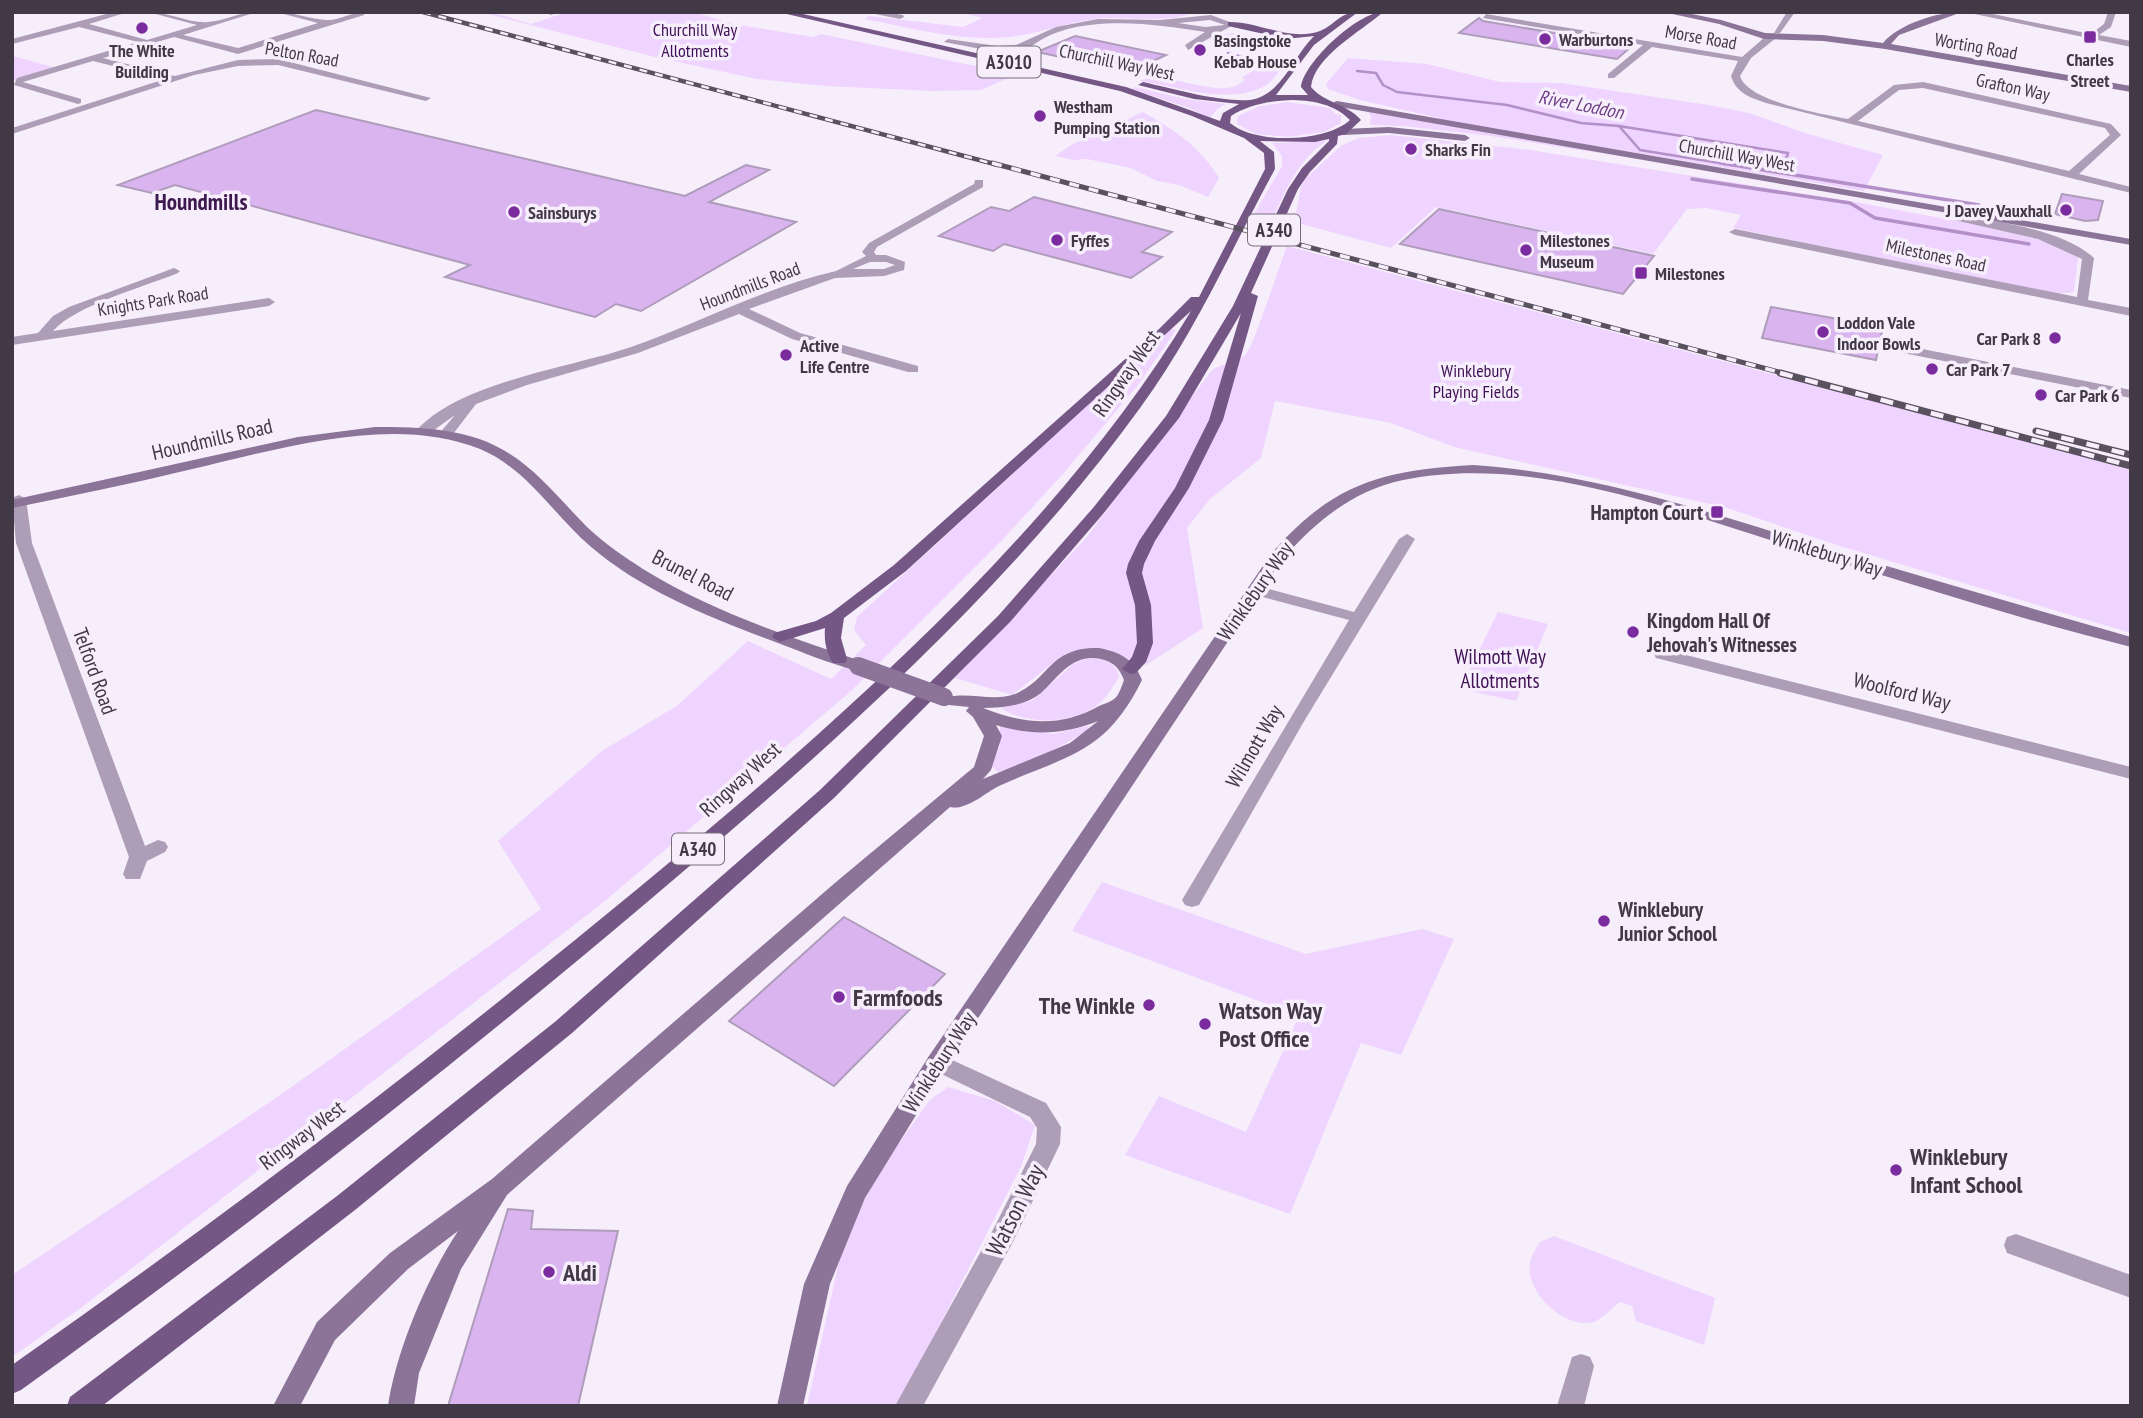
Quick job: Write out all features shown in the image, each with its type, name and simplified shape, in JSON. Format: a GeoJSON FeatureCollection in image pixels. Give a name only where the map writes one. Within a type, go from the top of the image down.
{"type":"FeatureCollection","features":[{"type":"Feature","properties":{"kind":"main road","name":"Churchill Way West"},"geometry":{"type":"LineString","coordinates":[[782,12],[1088,80],[1161,102],[1239,132]]}},
{"type":"Feature","properties":{"kind":"main road","name":"Churchill Way West"},"geometry":{"type":"LineString","coordinates":[[813,12],[1194,96],[1250,103]]}},
{"type":"Feature","properties":{"kind":"main road"},"geometry":{"type":"LineString","coordinates":[[1264,99],[1285,84],[1302,55],[1322,33],[1354,12]]}},
{"type":"Feature","properties":{"kind":"main road"},"geometry":{"type":"LineString","coordinates":[[1317,100],[1306,87],[1307,78],[1339,38],[1379,12]]}},
{"type":"Feature","properties":{"kind":"main road"},"geometry":{"type":"LineString","coordinates":[[1223,28],[1286,36],[1322,33]]}},
{"type":"Feature","properties":{"kind":"main road"},"geometry":{"type":"LineString","coordinates":[[1286,36],[1297,43],[1302,55]]}},
{"type":"Feature","properties":{"kind":"main road"},"geometry":{"type":"LineString","coordinates":[[1264,99],[1317,100],[1337,104],[1351,112],[1356,120],[1338,133],[1291,140],[1239,132],[1225,124],[1226,115],[1264,99]]}},
{"type":"Feature","properties":{"kind":"main road","name":"Ringway West"},"geometry":{"type":"LineString","coordinates":[[12,1381],[396,1095],[692,854],[924,642],[1069,487],[1121,425],[1189,324],[1270,169],[1269,152],[1239,132]]}},
{"type":"Feature","properties":{"kind":"main road","name":"A340"},"geometry":{"type":"LineString","coordinates":[[80,1406],[346,1203],[564,1027],[827,794],[1003,618],[1098,511],[1172,418],[1239,306],[1293,189],[1306,170],[1334,142],[1338,133]]}},
{"type":"Feature","properties":{"kind":"main road"},"geometry":{"type":"LineString","coordinates":[[1130,669],[1140,658],[1145,643],[1143,606],[1134,573],[1136,564],[1147,541],[1182,488],[1216,420],[1263,255]]}},
{"type":"Feature","properties":{"kind":"main road"},"geometry":{"type":"LineString","coordinates":[[780,638],[822,624],[836,616],[900,568],[1163,332],[1208,287]]}},
{"type":"Feature","properties":{"kind":"main road"},"geometry":{"type":"LineString","coordinates":[[836,616],[832,628],[834,651],[839,659]]}},
{"type":"Feature","properties":{"kind":"street"},"geometry":{"type":"LineString","coordinates":[[78,12],[101,19]]}},
{"type":"Feature","properties":{"kind":"street"},"geometry":{"type":"LineString","coordinates":[[12,43],[124,12]]}},
{"type":"Feature","properties":{"kind":"street"},"geometry":{"type":"LineString","coordinates":[[152,12],[205,25]]}},
{"type":"Feature","properties":{"kind":"street"},"geometry":{"type":"LineString","coordinates":[[78,101],[17,83],[253,12]]}},
{"type":"Feature","properties":{"kind":"street"},"geometry":{"type":"LineString","coordinates":[[280,12],[328,23]]}},
{"type":"Feature","properties":{"kind":"street","name":"Worting Road"},"geometry":{"type":"LineString","coordinates":[[1667,12],[1769,33],[1885,46],[2131,89]]}},
{"type":"Feature","properties":{"kind":"street"},"geometry":{"type":"LineString","coordinates":[[1791,12],[1769,33],[1734,75],[1737,82],[1754,95],[1794,109],[2131,190]]}},
{"type":"Feature","properties":{"kind":"street"},"geometry":{"type":"LineString","coordinates":[[1885,46],[1896,33],[1958,12]]}},
{"type":"Feature","properties":{"kind":"street"},"geometry":{"type":"LineString","coordinates":[[1969,12],[2093,36],[2124,48]]}},
{"type":"Feature","properties":{"kind":"street"},"geometry":{"type":"LineString","coordinates":[[2093,36],[2108,25],[2112,12]]}},
{"type":"Feature","properties":{"kind":"street"},"geometry":{"type":"LineString","coordinates":[[172,35],[238,51],[361,13]]}},
{"type":"Feature","properties":{"kind":"street"},"geometry":{"type":"LineString","coordinates":[[874,13],[895,15]]}},
{"type":"Feature","properties":{"kind":"street","name":"Morse Road"},"geometry":{"type":"LineString","coordinates":[[1486,16],[1745,60]]}},
{"type":"Feature","properties":{"kind":"street"},"geometry":{"type":"LineString","coordinates":[[1188,47],[1195,28],[1210,18],[1223,28]]}},
{"type":"Feature","properties":{"kind":"street"},"geometry":{"type":"LineString","coordinates":[[1034,62],[1020,52],[1027,45],[1059,29],[1078,24],[1117,20],[1160,22],[1195,28],[1223,28]]}},
{"type":"Feature","properties":{"kind":"street"},"geometry":{"type":"LineString","coordinates":[[79,24],[146,42]]}},
{"type":"Feature","properties":{"kind":"street"},"geometry":{"type":"LineString","coordinates":[[948,42],[997,49],[1027,45]]}},
{"type":"Feature","properties":{"kind":"street"},"geometry":{"type":"LineString","coordinates":[[1611,76],[1650,44]]}},
{"type":"Feature","properties":{"kind":"street"},"geometry":{"type":"LineString","coordinates":[[93,58],[174,78]]}},
{"type":"Feature","properties":{"kind":"street","name":"Pelton Road"},"geometry":{"type":"LineString","coordinates":[[12,131],[174,78],[238,63],[278,62],[426,98]]}},
{"type":"Feature","properties":{"kind":"street","name":"Grafton Way"},"geometry":{"type":"LineString","coordinates":[[1851,121],[1897,87],[1923,85],[2108,126],[2116,135],[2071,175]]}},
{"type":"Feature","properties":{"kind":"street","name":"Churchill Way West"},"geometry":{"type":"LineString","coordinates":[[1337,104],[2131,242]]}},
{"type":"Feature","properties":{"kind":"street","name":"Churchill Way West"},"geometry":{"type":"LineString","coordinates":[[1338,133],[1398,131],[1560,149],[2131,249]]}},
{"type":"Feature","properties":{"kind":"street"},"geometry":{"type":"LineString","coordinates":[[874,259],[868,252],[873,245],[979,185],[979,182]]}},
{"type":"Feature","properties":{"kind":"street"},"geometry":{"type":"LineString","coordinates":[[1958,218],[2037,234],[2069,245],[2088,258],[2082,302]]}},
{"type":"Feature","properties":{"kind":"street","name":"Milestones Road"},"geometry":{"type":"LineString","coordinates":[[1735,232],[2131,312]]}},
{"type":"Feature","properties":{"kind":"street","name":"Houndmills Road"},"geometry":{"type":"LineString","coordinates":[[422,432],[450,411],[474,399],[630,351],[840,272],[849,266],[874,259],[892,258],[899,262],[900,268],[883,273],[840,272]]}},
{"type":"Feature","properties":{"kind":"street","name":"Knights Park Road"},"geometry":{"type":"LineString","coordinates":[[43,335],[57,319],[73,310],[174,271]]}},
{"type":"Feature","properties":{"kind":"street","name":"Knights Park Road"},"geometry":{"type":"LineString","coordinates":[[12,341],[269,302]]}},
{"type":"Feature","properties":{"kind":"street"},"geometry":{"type":"LineString","coordinates":[[741,310],[804,339],[913,369]]}},
{"type":"Feature","properties":{"kind":"street"},"geometry":{"type":"LineString","coordinates":[[1902,349],[2131,394]]}},
{"type":"Feature","properties":{"kind":"street"},"geometry":{"type":"LineString","coordinates":[[444,435],[474,399]]}},
{"type":"Feature","properties":{"kind":"street","name":"Houndmills Road"},"geometry":{"type":"LineString","coordinates":[[17,502],[292,442],[348,434],[422,432],[444,435]]}},
{"type":"Feature","properties":{"kind":"street","name":"Brunel Road"},"geometry":{"type":"LineString","coordinates":[[444,435],[484,446],[516,463],[585,535],[647,578],[710,610],[780,638],[949,699],[980,713],[1027,726],[1060,728],[1085,722],[1124,700]]}},
{"type":"Feature","properties":{"kind":"street","name":"Winklebury Way"},"geometry":{"type":"LineString","coordinates":[[790,1406],[817,1284],[855,1193],[937,1062],[1276,557],[1301,527],[1321,509],[1375,484],[1426,472],[1479,470],[1533,475],[1627,495],[2131,642]]}},
{"type":"Feature","properties":{"kind":"street","name":"Telford Road"},"geometry":{"type":"LineString","coordinates":[[17,502],[24,543],[136,865],[158,848]]}},
{"type":"Feature","properties":{"kind":"street","name":"Wilmott Way"},"geometry":{"type":"LineString","coordinates":[[1192,900],[1294,723],[1407,539]]}},
{"type":"Feature","properties":{"kind":"street"},"geometry":{"type":"LineString","coordinates":[[1254,590],[1360,618]]}},
{"type":"Feature","properties":{"kind":"street","name":"Brunel Road"},"geometry":{"type":"LineString","coordinates":[[949,699],[1013,701],[1026,695],[1071,657],[1104,653],[1121,660],[1130,669]]}},
{"type":"Feature","properties":{"kind":"street","name":"Woolford Way"},"geometry":{"type":"LineString","coordinates":[[1662,654],[2131,772]]}},
{"type":"Feature","properties":{"kind":"street"},"geometry":{"type":"LineString","coordinates":[[916,825],[993,782],[1061,757],[1099,732],[1124,700],[1133,680],[1130,669]]}},
{"type":"Feature","properties":{"kind":"street"},"geometry":{"type":"LineString","coordinates":[[286,1406],[326,1331],[399,1261],[500,1186],[916,825],[982,771],[993,736],[980,713]]}},
{"type":"Feature","properties":{"kind":"street","name":"Watson Way"},"geometry":{"type":"LineString","coordinates":[[908,1406],[1004,1234],[1048,1144],[1049,1127],[1038,1110],[937,1062]]}},
{"type":"Feature","properties":{"kind":"street"},"geometry":{"type":"LineString","coordinates":[[401,1406],[406,1373],[451,1263],[500,1186]]}},
{"type":"Feature","properties":{"kind":"street"},"geometry":{"type":"LineString","coordinates":[[2016,1245],[2131,1287]]}},
{"type":"Feature","properties":{"kind":"street"},"geometry":{"type":"LineString","coordinates":[[1570,1406],[1581,1366]]}},
{"type":"Feature","properties":{"kind":"green space","name":"Churchill Way Allotments"},"geometry":{"type":"Polygon","coordinates":[[[480,12],[491,12],[531,24],[567,12],[694,12],[733,24],[813,37],[821,34],[1009,73],[1008,78],[981,90],[932,91],[825,86],[757,79],[655,57],[480,12]]]}},
{"type":"Feature","properties":{"kind":"green space"},"geometry":{"type":"Polygon","coordinates":[[[957,12],[1195,12],[1163,18],[1104,18],[993,38],[945,35],[865,19],[869,16],[963,27],[983,18],[957,12]]]}},
{"type":"Feature","properties":{"kind":"green space"},"geometry":{"type":"Polygon","coordinates":[[[1234,33],[1289,43],[1289,49],[1209,40],[1215,35],[1234,33]]]}},
{"type":"Feature","properties":{"kind":"green space"},"geometry":{"type":"Polygon","coordinates":[[[12,56],[57,68],[12,81],[12,56]]]}},
{"type":"Feature","properties":{"kind":"green space"},"geometry":{"type":"Polygon","coordinates":[[[1348,58],[1427,64],[1500,82],[1561,83],[1709,105],[1749,113],[1808,134],[1883,155],[1864,191],[1440,120],[1328,89],[1326,84],[1348,58]]]}},
{"type":"Feature","properties":{"kind":"green space"},"geometry":{"type":"Polygon","coordinates":[[[1264,65],[1282,68],[1263,87],[1249,92],[1201,93],[1139,81],[1165,79],[1223,88],[1235,86],[1245,80],[1242,77],[1264,65]]]}},
{"type":"Feature","properties":{"kind":"green space"},"geometry":{"type":"Polygon","coordinates":[[[1135,87],[1185,99],[1226,104],[1217,109],[1210,118],[1189,108],[1131,89],[1135,87]]]}},
{"type":"Feature","properties":{"kind":"green space"},"geometry":{"type":"Polygon","coordinates":[[[1288,102],[1330,108],[1335,114],[1341,115],[1341,123],[1324,132],[1288,137],[1256,134],[1237,124],[1238,116],[1260,106],[1288,102]]]}},
{"type":"Feature","properties":{"kind":"green space"},"geometry":{"type":"Polygon","coordinates":[[[1367,111],[1658,162],[1491,136],[1370,125],[1371,116],[1367,111]]]}},
{"type":"Feature","properties":{"kind":"green space"},"geometry":{"type":"Polygon","coordinates":[[[1143,112],[1186,140],[1212,167],[1219,178],[1208,197],[1179,185],[1157,181],[1131,168],[1055,156],[1071,145],[1143,112]]]}},
{"type":"Feature","properties":{"kind":"green space"},"geometry":{"type":"Polygon","coordinates":[[[1391,135],[1530,150],[1855,202],[2032,235],[2074,252],[2078,259],[2074,292],[2057,294],[1733,228],[1741,215],[1706,208],[1687,209],[1653,254],[1436,207],[1391,248],[1294,222],[1301,187],[1306,178],[1342,145],[1359,138],[1391,135]]]}},
{"type":"Feature","properties":{"kind":"green space"},"geometry":{"type":"Polygon","coordinates":[[[1327,141],[1299,167],[1270,225],[1251,219],[1282,166],[1282,156],[1272,143],[1327,141]]]}},
{"type":"Feature","properties":{"kind":"green space","name":"Winklebury Playing Fields"},"geometry":{"type":"Polygon","coordinates":[[[1287,246],[2131,469],[2131,633],[1843,547],[1724,507],[1454,447],[1391,423],[1275,401],[1261,458],[1210,499],[1187,528],[1203,628],[1146,665],[1097,648],[1066,653],[1012,695],[955,678],[1085,539],[1212,370],[1246,354],[1261,321],[1287,246]]]}},
{"type":"Feature","properties":{"kind":"green space"},"geometry":{"type":"Polygon","coordinates":[[[1171,329],[1176,330],[1138,385],[1062,475],[1005,537],[851,691],[605,901],[82,1307],[12,1357],[12,1275],[286,1091],[541,909],[498,841],[602,751],[678,705],[748,641],[831,679],[866,645],[854,630],[857,617],[1171,329]]]}},
{"type":"Feature","properties":{"kind":"green space","name":"Wilmott Way Allotments"},"geometry":{"type":"Polygon","coordinates":[[[1498,612],[1548,624],[1516,701],[1460,689],[1498,612]]]}},
{"type":"Feature","properties":{"kind":"green space"},"geometry":{"type":"Polygon","coordinates":[[[1087,658],[1112,664],[1119,677],[1103,700],[1090,710],[1065,719],[1037,720],[1012,714],[1001,708],[1033,700],[1072,665],[1087,658]]]}},
{"type":"Feature","properties":{"kind":"green space"},"geometry":{"type":"Polygon","coordinates":[[[1000,724],[1053,734],[1089,726],[1087,730],[1055,749],[998,772],[990,765],[1000,747],[1000,724]]]}},
{"type":"Feature","properties":{"kind":"green space"},"geometry":{"type":"Polygon","coordinates":[[[1102,882],[1306,954],[1422,929],[1454,939],[1401,1055],[1361,1043],[1290,1214],[1125,1155],[1159,1096],[1246,1132],[1299,1016],[1072,931],[1102,882]]]}},
{"type":"Feature","properties":{"kind":"green space"},"geometry":{"type":"Polygon","coordinates":[[[948,1087],[995,1101],[1035,1125],[1021,1167],[898,1406],[807,1406],[844,1239],[883,1165],[930,1100],[948,1087]]]}},
{"type":"Feature","properties":{"kind":"green space"},"geometry":{"type":"Polygon","coordinates":[[[1554,1236],[1715,1298],[1704,1345],[1636,1321],[1632,1306],[1620,1302],[1594,1322],[1582,1323],[1559,1314],[1540,1296],[1530,1273],[1530,1262],[1540,1242],[1554,1236]]]}},
{"type":"Feature","properties":{"kind":"building","name":"Warburtons"},"geometry":{"type":"Polygon","coordinates":[[[1479,18],[1483,21],[1632,46],[1617,59],[1459,33],[1479,18]]]}},
{"type":"Feature","properties":{"kind":"building"},"geometry":{"type":"Polygon","coordinates":[[[1075,36],[1166,55],[1130,72],[1037,52],[1075,36]]]}},
{"type":"Feature","properties":{"kind":"building","name":"Sainsburys"},"geometry":{"type":"Polygon","coordinates":[[[316,110],[685,196],[746,165],[769,170],[709,202],[796,222],[641,311],[616,304],[595,317],[445,277],[470,265],[175,185],[152,193],[118,185],[316,110]]]}},
{"type":"Feature","properties":{"kind":"building"},"geometry":{"type":"Polygon","coordinates":[[[2062,194],[2103,201],[2098,220],[2085,221],[2055,214],[2062,194]]]}},
{"type":"Feature","properties":{"kind":"building","name":"Fyffes"},"geometry":{"type":"Polygon","coordinates":[[[1034,197],[1172,232],[1142,252],[1162,257],[1131,278],[1004,244],[993,251],[939,236],[991,207],[1009,211],[1034,197]]]}},
{"type":"Feature","properties":{"kind":"building","name":"Milestones Museum"},"geometry":{"type":"Polygon","coordinates":[[[1439,209],[1654,256],[1623,294],[1400,244],[1439,209]]]}},
{"type":"Feature","properties":{"kind":"building","name":"Loddon Vale Indoor Bowls"},"geometry":{"type":"Polygon","coordinates":[[[1771,307],[1883,327],[1876,360],[1762,338],[1771,307]]]}},
{"type":"Feature","properties":{"kind":"building","name":"Farmfoods"},"geometry":{"type":"Polygon","coordinates":[[[844,917],[945,974],[834,1086],[729,1021],[844,917]]]}},
{"type":"Feature","properties":{"kind":"building","name":"Aldi"},"geometry":{"type":"Polygon","coordinates":[[[508,1209],[533,1211],[531,1229],[618,1231],[578,1406],[448,1406],[508,1209]]]}},
{"type":"Feature","properties":{"kind":"waterway","name":"River Loddon"},"geometry":{"type":"LineString","coordinates":[[1228,53],[1273,66]]}},
{"type":"Feature","properties":{"kind":"waterway","name":"River Loddon"},"geometry":{"type":"LineString","coordinates":[[1357,71],[1376,73],[1383,85],[1397,92],[1507,105],[1581,123],[1619,126]]}},
{"type":"Feature","properties":{"kind":"waterway","name":"River Loddon"},"geometry":{"type":"LineString","coordinates":[[1619,126],[1788,153],[1784,165]]}},
{"type":"Feature","properties":{"kind":"waterway"},"geometry":{"type":"LineString","coordinates":[[1619,126],[1640,150],[1732,165]]}},
{"type":"Feature","properties":{"kind":"waterway"},"geometry":{"type":"LineString","coordinates":[[1721,163],[1979,205]]}},
{"type":"Feature","properties":{"kind":"waterway","name":"River Loddon"},"geometry":{"type":"LineString","coordinates":[[1782,172],[1785,163]]}},
{"type":"Feature","properties":{"kind":"waterway"},"geometry":{"type":"LineString","coordinates":[[1692,179],[1850,203],[1875,218],[2029,244]]}},
{"type":"Feature","properties":{"kind":"railway"},"geometry":{"type":"LineString","coordinates":[[423,12],[998,165]]}},
{"type":"Feature","properties":{"kind":"railway"},"geometry":{"type":"LineString","coordinates":[[992,163],[1786,374]]}},
{"type":"Feature","properties":{"kind":"railway"},"geometry":{"type":"LineString","coordinates":[[1780,373],[2131,466]]}},
{"type":"Feature","properties":{"kind":"railway"},"geometry":{"type":"LineString","coordinates":[[2036,431],[2131,455]]}},
{"type":"Feature","properties":{"kind":"place","name":"The White Building"},"geometry":{"type":"Point","coordinates":[142,28]}},
{"type":"Feature","properties":{"kind":"place","name":"Charles Street"},"geometry":{"type":"Point","coordinates":[2090,37]}},
{"type":"Feature","properties":{"kind":"place","name":"Warburtons"},"geometry":{"type":"Point","coordinates":[1545,39]}},
{"type":"Feature","properties":{"kind":"place","name":"Basingstoke Kebab House"},"geometry":{"type":"Point","coordinates":[1200,50]}},
{"type":"Feature","properties":{"kind":"place","name":"Westham Pumping Station"},"geometry":{"type":"Point","coordinates":[1040,116]}},
{"type":"Feature","properties":{"kind":"place","name":"Sharks Fin"},"geometry":{"type":"Point","coordinates":[1411,149]}},
{"type":"Feature","properties":{"kind":"place","name":"J Davey Vauxhall"},"geometry":{"type":"Point","coordinates":[2066,210]}},
{"type":"Feature","properties":{"kind":"place","name":"Sainsburys"},"geometry":{"type":"Point","coordinates":[514,212]}},
{"type":"Feature","properties":{"kind":"place","name":"Fyffes"},"geometry":{"type":"Point","coordinates":[1057,240]}},
{"type":"Feature","properties":{"kind":"place","name":"Milestones Museum"},"geometry":{"type":"Point","coordinates":[1526,250]}},
{"type":"Feature","properties":{"kind":"place","name":"Milestones"},"geometry":{"type":"Point","coordinates":[1641,273]}},
{"type":"Feature","properties":{"kind":"place","name":"Loddon Vale Indoor Bowls"},"geometry":{"type":"Point","coordinates":[1823,332]}},
{"type":"Feature","properties":{"kind":"place","name":"Car Park 8"},"geometry":{"type":"Point","coordinates":[2055,338]}},
{"type":"Feature","properties":{"kind":"place","name":"Active Life Centre"},"geometry":{"type":"Point","coordinates":[786,355]}},
{"type":"Feature","properties":{"kind":"place","name":"Car Park 7"},"geometry":{"type":"Point","coordinates":[1932,369]}},
{"type":"Feature","properties":{"kind":"place","name":"Car Park 6"},"geometry":{"type":"Point","coordinates":[2041,395]}},
{"type":"Feature","properties":{"kind":"place","name":"Hampton Court"},"geometry":{"type":"Point","coordinates":[1717,512]}},
{"type":"Feature","properties":{"kind":"place","name":"Kingdom Hall Of Jehovah's Witnesses"},"geometry":{"type":"Point","coordinates":[1633,632]}},
{"type":"Feature","properties":{"kind":"place","name":"Winklebury Junior School"},"geometry":{"type":"Point","coordinates":[1604,921]}},
{"type":"Feature","properties":{"kind":"place","name":"Farmfoods"},"geometry":{"type":"Point","coordinates":[839,997]}},
{"type":"Feature","properties":{"kind":"place","name":"The Winkle"},"geometry":{"type":"Point","coordinates":[1149,1005]}},
{"type":"Feature","properties":{"kind":"place","name":"Watson Way Post Office"},"geometry":{"type":"Point","coordinates":[1205,1024]}},
{"type":"Feature","properties":{"kind":"place","name":"Winklebury Infant School"},"geometry":{"type":"Point","coordinates":[1896,1170]}},
{"type":"Feature","properties":{"kind":"place","name":"Aldi"},"geometry":{"type":"Point","coordinates":[549,1272]}},
{"type":"Feature","properties":{"kind":"district","name":"Houndmills"},"geometry":{"type":"Point","coordinates":[201,201]}}]}
